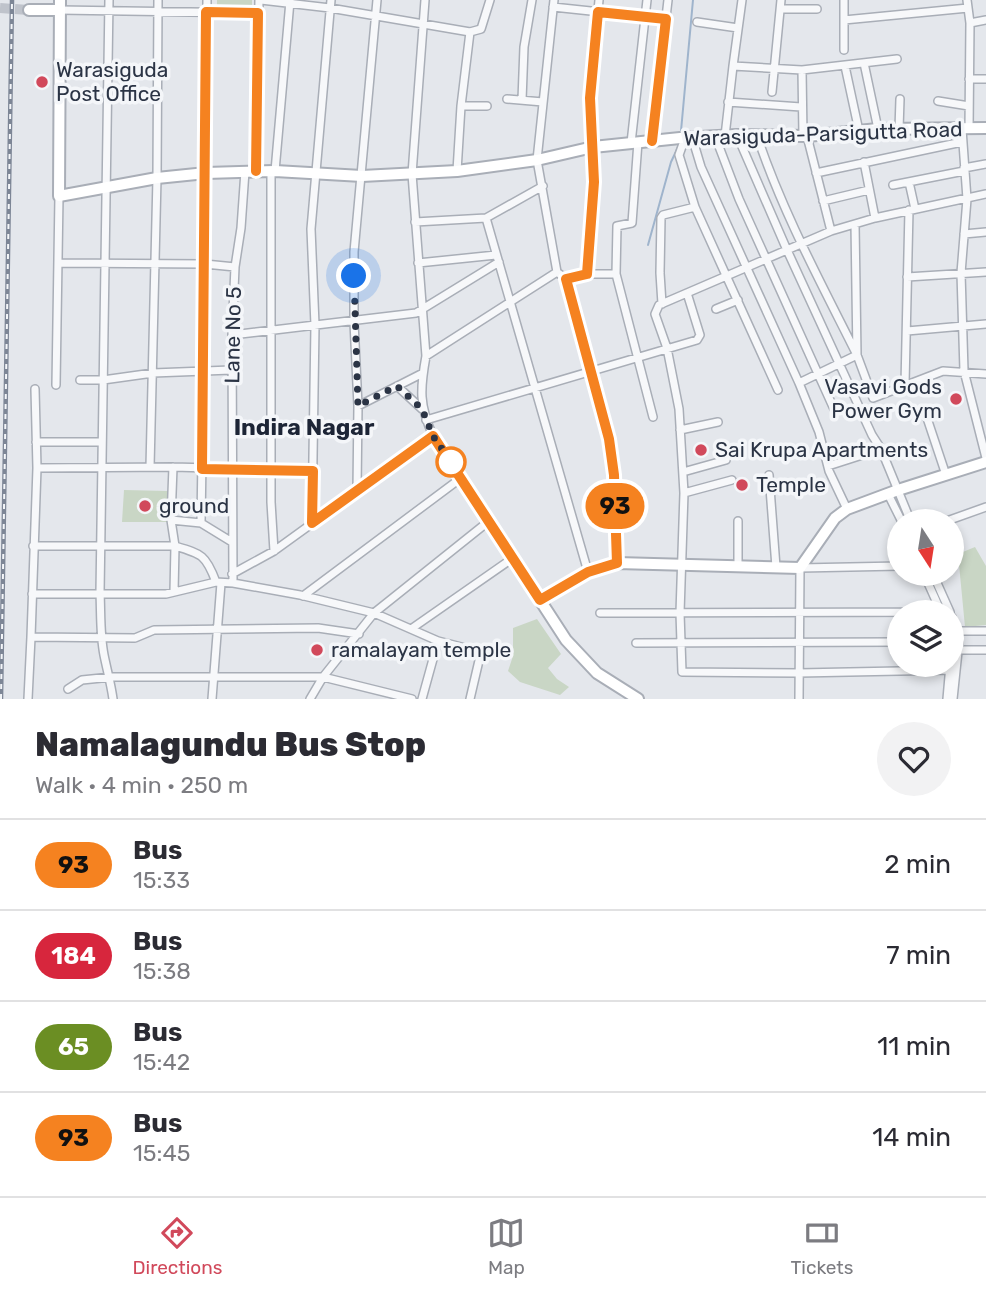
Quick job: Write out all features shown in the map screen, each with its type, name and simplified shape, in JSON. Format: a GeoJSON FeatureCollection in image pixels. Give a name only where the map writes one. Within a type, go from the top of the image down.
{"type":"FeatureCollection","features":[{"type":"Feature","properties":{"kind":"street"},"geometry":{"type":"LineString","coordinates":[[109,0],[100,593],[101,637],[111,677],[113,699]]}},
{"type":"Feature","properties":{"kind":"street"},"geometry":{"type":"LineString","coordinates":[[150,467],[158,0]]}},
{"type":"Feature","properties":{"kind":"street"},"geometry":{"type":"LineString","coordinates":[[201,523],[207,0]]}},
{"type":"Feature","properties":{"kind":"street"},"geometry":{"type":"LineString","coordinates":[[260,0],[330,4],[470,32],[481,29],[490,0]]}},
{"type":"Feature","properties":{"kind":"street","name":"Lane No 5"},"geometry":{"type":"LineString","coordinates":[[232,579],[231,370],[234,267],[250,171],[260,0]]}},
{"type":"Feature","properties":{"kind":"street"},"geometry":{"type":"LineString","coordinates":[[357,490],[354,252],[377,0]]}},
{"type":"Feature","properties":{"kind":"street"},"geometry":{"type":"LineString","coordinates":[[425,0],[412,174],[426,356],[420,384],[422,409],[433,436],[566,640],[597,673],[632,697]]}},
{"type":"Feature","properties":{"kind":"street"},"geometry":{"type":"LineString","coordinates":[[522,100],[524,47],[532,0]]}},
{"type":"Feature","properties":{"kind":"street"},"geometry":{"type":"LineString","coordinates":[[587,274],[594,182],[590,98],[600,0]]}},
{"type":"Feature","properties":{"kind":"street"},"geometry":{"type":"LineString","coordinates":[[647,0],[634,142],[632,223],[617,226],[616,274],[653,417]]}},
{"type":"Feature","properties":{"kind":"street"},"geometry":{"type":"LineString","coordinates":[[652,141],[668,0]]}},
{"type":"Feature","properties":{"kind":"street"},"geometry":{"type":"LineString","coordinates":[[742,0],[728,102],[720,136],[739,200],[834,410]]}},
{"type":"Feature","properties":{"kind":"street"},"geometry":{"type":"LineString","coordinates":[[772,92],[781,0]]}},
{"type":"Feature","properties":{"kind":"street"},"geometry":{"type":"LineString","coordinates":[[844,0],[844,50]]}},
{"type":"Feature","properties":{"kind":"street"},"geometry":{"type":"LineString","coordinates":[[274,551],[271,502],[273,171],[290,1]]}},
{"type":"Feature","properties":{"kind":"street"},"geometry":{"type":"LineString","coordinates":[[312,523],[316,325],[311,229],[330,4]]}},
{"type":"Feature","properties":{"kind":"street"},"geometry":{"type":"LineString","coordinates":[[617,563],[614,475],[609,439],[566,279],[557,272],[537,160],[554,4],[666,19]]}},
{"type":"Feature","properties":{"kind":"street"},"geometry":{"type":"LineString","coordinates":[[799,699],[800,568],[835,519],[847,509],[986,460],[964,371],[961,273],[967,199],[962,142],[970,102],[970,23],[967,4],[844,20]]}},
{"type":"Feature","properties":{"kind":"street"},"geometry":{"type":"LineString","coordinates":[[56,385],[60,5]]}},
{"type":"Feature","properties":{"kind":"street"},"geometry":{"type":"LineString","coordinates":[[29,10],[60,5],[109,11],[258,13]]}},
{"type":"Feature","properties":{"kind":"street"},"geometry":{"type":"LineString","coordinates":[[781,9],[817,9]]}},
{"type":"Feature","properties":{"kind":"street"},"geometry":{"type":"LineString","coordinates":[[970,23],[986,20]]}},
{"type":"Feature","properties":{"kind":"street"},"geometry":{"type":"LineString","coordinates":[[697,22],[738,27]]}},
{"type":"Feature","properties":{"kind":"street"},"geometry":{"type":"LineString","coordinates":[[457,171],[470,32]]}},
{"type":"Feature","properties":{"kind":"street"},"geometry":{"type":"LineString","coordinates":[[733,66],[802,70],[897,59]]}},
{"type":"Feature","properties":{"kind":"street"},"geometry":{"type":"LineString","coordinates":[[864,63],[878,129]]}},
{"type":"Feature","properties":{"kind":"street"},"geometry":{"type":"LineString","coordinates":[[845,66],[859,131]]}},
{"type":"Feature","properties":{"kind":"street"},"geometry":{"type":"LineString","coordinates":[[802,70],[801,107],[805,136],[831,231]]}},
{"type":"Feature","properties":{"kind":"street"},"geometry":{"type":"LineString","coordinates":[[969,79],[986,79]]}},
{"type":"Feature","properties":{"kind":"street"},"geometry":{"type":"LineString","coordinates":[[507,99],[543,102]]}},
{"type":"Feature","properties":{"kind":"street"},"geometry":{"type":"LineString","coordinates":[[899,129],[900,99]]}},
{"type":"Feature","properties":{"kind":"street"},"geometry":{"type":"LineString","coordinates":[[937,101],[970,102]]}},
{"type":"Feature","properties":{"kind":"street"},"geometry":{"type":"LineString","coordinates":[[728,102],[801,107]]}},
{"type":"Feature","properties":{"kind":"street"},"geometry":{"type":"LineString","coordinates":[[461,106],[487,106]]}},
{"type":"Feature","properties":{"kind":"street","name":"Warasiguda-Parsigutta Road"},"geometry":{"type":"LineString","coordinates":[[59,196],[157,178],[206,173],[273,171],[362,176],[412,174],[537,160],[634,142],[737,135],[805,136],[878,129],[986,128]]}},
{"type":"Feature","properties":{"kind":"street"},"geometry":{"type":"LineString","coordinates":[[737,135],[787,250],[872,435],[881,449],[898,509]]}},
{"type":"Feature","properties":{"kind":"street"},"geometry":{"type":"LineString","coordinates":[[757,136],[771,177],[801,244],[857,355],[873,398],[943,371],[986,374]]}},
{"type":"Feature","properties":{"kind":"street"},"geometry":{"type":"LineString","coordinates":[[688,138],[679,155],[695,207],[778,390]]}},
{"type":"Feature","properties":{"kind":"street"},"geometry":{"type":"LineString","coordinates":[[688,138],[799,383],[819,432],[828,467],[847,509]]}},
{"type":"Feature","properties":{"kind":"street"},"geometry":{"type":"LineString","coordinates":[[816,173],[962,142]]}},
{"type":"Feature","properties":{"kind":"street"},"geometry":{"type":"LineString","coordinates":[[863,162],[875,218]]}},
{"type":"Feature","properties":{"kind":"street"},"geometry":{"type":"LineString","coordinates":[[893,185],[986,164]]}},
{"type":"Feature","properties":{"kind":"street"},"geometry":{"type":"LineString","coordinates":[[905,384],[907,277],[912,210],[909,181]]}},
{"type":"Feature","properties":{"kind":"street"},"geometry":{"type":"LineString","coordinates":[[415,222],[486,218],[543,186]]}},
{"type":"Feature","properties":{"kind":"street"},"geometry":{"type":"LineString","coordinates":[[823,201],[869,190]]}},
{"type":"Feature","properties":{"kind":"street"},"geometry":{"type":"LineString","coordinates":[[887,670],[682,672],[681,565],[684,493],[680,430],[667,348],[655,314],[662,304],[831,231],[875,218],[986,194]]}},
{"type":"Feature","properties":{"kind":"street"},"geometry":{"type":"LineString","coordinates":[[662,304],[661,218],[663,215],[695,207]]}},
{"type":"Feature","properties":{"kind":"street"},"geometry":{"type":"LineString","coordinates":[[486,218],[588,572]]}},
{"type":"Feature","properties":{"kind":"street"},"geometry":{"type":"LineString","coordinates":[[855,224],[857,355]]}},
{"type":"Feature","properties":{"kind":"street"},"geometry":{"type":"LineString","coordinates":[[964,234],[986,232]]}},
{"type":"Feature","properties":{"kind":"street"},"geometry":{"type":"LineString","coordinates":[[232,335],[354,322],[421,311],[498,258]]}},
{"type":"Feature","properties":{"kind":"street"},"geometry":{"type":"LineString","coordinates":[[418,263],[498,258]]}},
{"type":"Feature","properties":{"kind":"street"},"geometry":{"type":"LineString","coordinates":[[58,263],[205,264],[234,267]]}},
{"type":"Feature","properties":{"kind":"street"},"geometry":{"type":"LineString","coordinates":[[426,356],[557,272]]}},
{"type":"Feature","properties":{"kind":"street"},"geometry":{"type":"LineString","coordinates":[[907,277],[986,272]]}},
{"type":"Feature","properties":{"kind":"street"},"geometry":{"type":"LineString","coordinates":[[566,279],[587,274],[616,274]]}},
{"type":"Feature","properties":{"kind":"street"},"geometry":{"type":"LineString","coordinates":[[426,420],[697,340],[700,337],[687,293]]}},
{"type":"Feature","properties":{"kind":"street"},"geometry":{"type":"LineString","coordinates":[[716,309],[738,300]]}},
{"type":"Feature","properties":{"kind":"street"},"geometry":{"type":"LineString","coordinates":[[907,331],[986,324]]}},
{"type":"Feature","properties":{"kind":"street"},"geometry":{"type":"LineString","coordinates":[[799,383],[857,355]]}},
{"type":"Feature","properties":{"kind":"street"},"geometry":{"type":"LineString","coordinates":[[80,380],[103,380],[153,373],[231,370]]}},
{"type":"Feature","properties":{"kind":"street"},"geometry":{"type":"LineString","coordinates":[[358,406],[423,373]]}},
{"type":"Feature","properties":{"kind":"street"},"geometry":{"type":"LineString","coordinates":[[397,386],[422,409]]}},
{"type":"Feature","properties":{"kind":"street"},"geometry":{"type":"LineString","coordinates":[[28,699],[37,468],[35,389]]}},
{"type":"Feature","properties":{"kind":"street"},"geometry":{"type":"LineString","coordinates":[[926,415],[946,475]]}},
{"type":"Feature","properties":{"kind":"street"},"geometry":{"type":"LineString","coordinates":[[680,430],[718,422]]}},
{"type":"Feature","properties":{"kind":"street"},"geometry":{"type":"LineString","coordinates":[[32,594],[174,592],[232,579],[433,436]]}},
{"type":"Feature","properties":{"kind":"street"},"geometry":{"type":"LineString","coordinates":[[36,442],[102,442]]}},
{"type":"Feature","properties":{"kind":"street"},"geometry":{"type":"LineString","coordinates":[[828,467],[881,449]]}},
{"type":"Feature","properties":{"kind":"street"},"geometry":{"type":"LineString","coordinates":[[682,472],[726,460]]}},
{"type":"Feature","properties":{"kind":"street"},"geometry":{"type":"LineString","coordinates":[[37,468],[173,467],[313,471]]}},
{"type":"Feature","properties":{"kind":"street"},"geometry":{"type":"LineString","coordinates":[[173,467],[171,520],[175,546],[174,592]]}},
{"type":"Feature","properties":{"kind":"street"},"geometry":{"type":"LineString","coordinates":[[769,475],[776,567]]}},
{"type":"Feature","properties":{"kind":"street"},"geometry":{"type":"LineString","coordinates":[[303,596],[461,478]]}},
{"type":"Feature","properties":{"kind":"street"},"geometry":{"type":"LineString","coordinates":[[684,493],[732,480]]}},
{"type":"Feature","properties":{"kind":"street"},"geometry":{"type":"LineString","coordinates":[[893,492],[903,509]]}},
{"type":"Feature","properties":{"kind":"street"},"geometry":{"type":"LineString","coordinates":[[964,515],[986,507]]}},
{"type":"Feature","properties":{"kind":"street"},"geometry":{"type":"LineString","coordinates":[[171,520],[201,523],[232,542]]}},
{"type":"Feature","properties":{"kind":"street"},"geometry":{"type":"LineString","coordinates":[[310,699],[323,677],[374,613],[489,520]]}},
{"type":"Feature","properties":{"kind":"street"},"geometry":{"type":"LineString","coordinates":[[738,521],[738,566]]}},
{"type":"Feature","properties":{"kind":"street"},"geometry":{"type":"LineString","coordinates":[[33,546],[175,546],[194,552],[208,561],[219,582],[219,630],[212,699]]}},
{"type":"Feature","properties":{"kind":"street"},"geometry":{"type":"LineString","coordinates":[[411,629],[513,558]]}},
{"type":"Feature","properties":{"kind":"street"},"geometry":{"type":"LineString","coordinates":[[540,600],[588,572],[617,563],[800,568],[887,566]]}},
{"type":"Feature","properties":{"kind":"street"},"geometry":{"type":"LineString","coordinates":[[232,579],[374,613],[438,641],[481,652],[470,699]]}},
{"type":"Feature","properties":{"kind":"street"},"geometry":{"type":"LineString","coordinates":[[600,613],[887,612]]}},
{"type":"Feature","properties":{"kind":"street"},"geometry":{"type":"LineString","coordinates":[[31,637],[135,638],[154,630],[318,628],[359,634]]}},
{"type":"Feature","properties":{"kind":"street"},"geometry":{"type":"LineString","coordinates":[[964,631],[986,631]]}},
{"type":"Feature","properties":{"kind":"street"},"geometry":{"type":"LineString","coordinates":[[422,699],[438,641]]}},
{"type":"Feature","properties":{"kind":"street"},"geometry":{"type":"LineString","coordinates":[[636,643],[887,642]]}},
{"type":"Feature","properties":{"kind":"street"},"geometry":{"type":"LineString","coordinates":[[964,650],[986,650]]}},
{"type":"Feature","properties":{"kind":"street"},"geometry":{"type":"LineString","coordinates":[[68,689],[82,680],[111,677],[323,677],[412,699]]}},
{"type":"Feature","properties":{"kind":"street"},"geometry":{"type":"LineString","coordinates":[[947,699],[949,677]]}},
{"type":"Feature","properties":{"kind":"street"},"geometry":{"type":"LineString","coordinates":[[953,699],[956,677]]}},
{"type":"Feature","properties":{"kind":"green space"},"geometry":{"type":"Polygon","coordinates":[[[217,0],[252,0],[252,8],[217,6],[217,0]]]}},
{"type":"Feature","properties":{"kind":"green space","name":"ground"},"geometry":{"type":"Polygon","coordinates":[[[124,490],[168,491],[168,522],[122,522],[124,490]]]}},
{"type":"Feature","properties":{"kind":"green space"},"geometry":{"type":"Polygon","coordinates":[[[975,547],[986,566],[986,625],[965,627],[961,586],[964,586],[964,552],[975,547]]]}},
{"type":"Feature","properties":{"kind":"green space"},"geometry":{"type":"Polygon","coordinates":[[[537,619],[561,654],[548,668],[557,679],[569,687],[560,695],[520,682],[508,671],[513,656],[513,628],[537,619]]]}},
{"type":"Feature","properties":{"kind":"waterway"},"geometry":{"type":"LineString","coordinates":[[681,131],[693,0]]}},
{"type":"Feature","properties":{"kind":"waterway"},"geometry":{"type":"LineString","coordinates":[[648,245],[671,162],[679,145]]}},
{"type":"Feature","properties":{"kind":"tunnel"},"geometry":{"type":"LineString","coordinates":[[0,8],[29,10]]}},
{"type":"Feature","properties":{"kind":"railway"},"geometry":{"type":"LineString","coordinates":[[1,699],[12,0]]}},
{"type":"Feature","properties":{"kind":"bus line","name":"93"},"geometry":{"type":"LineString","coordinates":[[256,171],[258,13],[206,12],[202,469],[313,471],[312,523],[433,436],[540,600],[588,572],[617,563],[614,475],[609,439],[566,279],[587,274],[594,182],[590,98],[598,12],[666,19],[652,141]]}},
{"type":"Feature","properties":{"kind":"place","name":"Warasiguda Post Office"},"geometry":{"type":"Point","coordinates":[42,82]}},
{"type":"Feature","properties":{"kind":"place","name":"Vasavi Gods Power Gym"},"geometry":{"type":"Point","coordinates":[956,399]}},
{"type":"Feature","properties":{"kind":"place","name":"Sai Krupa Apartments"},"geometry":{"type":"Point","coordinates":[701,450]}},
{"type":"Feature","properties":{"kind":"place","name":"Temple"},"geometry":{"type":"Point","coordinates":[742,485]}},
{"type":"Feature","properties":{"kind":"place","name":"ground"},"geometry":{"type":"Point","coordinates":[145,506]}},
{"type":"Feature","properties":{"kind":"place","name":"ramalayam temple"},"geometry":{"type":"Point","coordinates":[317,650]}},
{"type":"Feature","properties":{"kind":"district","name":"Indira Nagar"},"geometry":{"type":"Point","coordinates":[304,427]}},
{"type":"Feature","properties":{"kind":"route"},"geometry":{"type":"LineString","coordinates":[[354,276],[358,406],[397,386],[422,409],[433,436],[451,462]]}}]}
